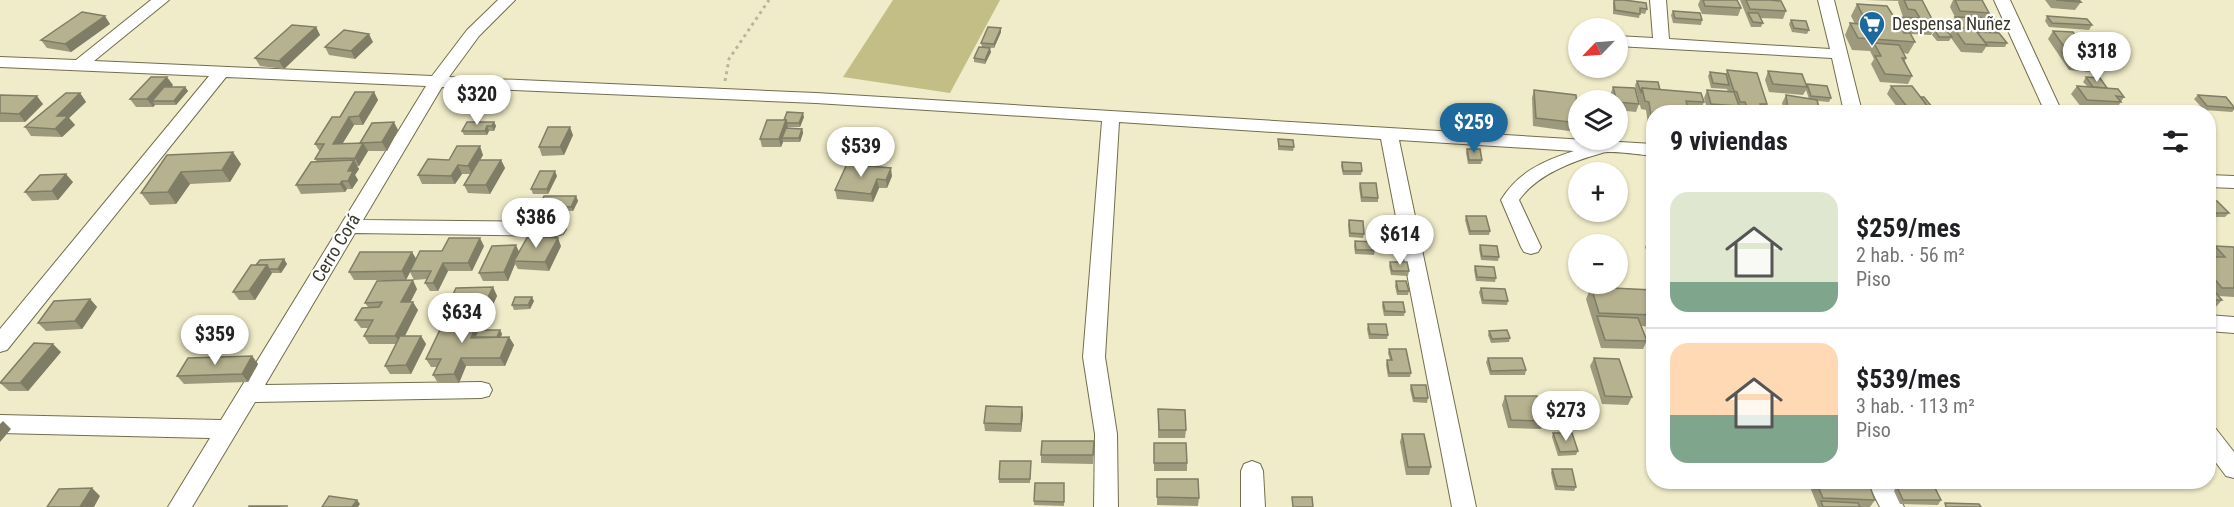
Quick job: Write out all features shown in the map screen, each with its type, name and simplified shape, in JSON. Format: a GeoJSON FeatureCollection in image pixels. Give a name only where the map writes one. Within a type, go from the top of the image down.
{"type":"FeatureCollection","features":[{"type":"Feature","properties":{"kind":"street"},"geometry":{"type":"LineString","coordinates":[[80,65],[161,0]]}},
{"type":"Feature","properties":{"kind":"street","name":"Cerro Corá"},"geometry":{"type":"LineString","coordinates":[[180,507],[437,81],[473,33],[507,0]]}},
{"type":"Feature","properties":{"kind":"street"},"geometry":{"type":"LineString","coordinates":[[1658,0],[1661,44]]}},
{"type":"Feature","properties":{"kind":"street"},"geometry":{"type":"LineString","coordinates":[[1826,0],[1851,105]]}},
{"type":"Feature","properties":{"kind":"street"},"geometry":{"type":"LineString","coordinates":[[2002,0],[2051,105]]}},
{"type":"Feature","properties":{"kind":"street"},"geometry":{"type":"LineString","coordinates":[[1628,42],[1839,54]]}},
{"type":"Feature","properties":{"kind":"street"},"geometry":{"type":"LineString","coordinates":[[0,62],[725,94],[1568,145]]}},
{"type":"Feature","properties":{"kind":"street"},"geometry":{"type":"LineString","coordinates":[[0,344],[222,72]]}},
{"type":"Feature","properties":{"kind":"street"},"geometry":{"type":"LineString","coordinates":[[1106,507],[1106,434],[1094,357],[1111,117]]}},
{"type":"Feature","properties":{"kind":"street"},"geometry":{"type":"LineString","coordinates":[[1389,135],[1464,507]]}},
{"type":"Feature","properties":{"kind":"street"},"geometry":{"type":"LineString","coordinates":[[1628,148],[1646,150]]}},
{"type":"Feature","properties":{"kind":"street"},"geometry":{"type":"LineString","coordinates":[[1531,247],[1510,200],[1517,188],[1554,164],[1595,150]]}},
{"type":"Feature","properties":{"kind":"street"},"geometry":{"type":"LineString","coordinates":[[2216,181],[2234,182]]}},
{"type":"Feature","properties":{"kind":"street"},"geometry":{"type":"LineString","coordinates":[[349,226],[556,229]]}},
{"type":"Feature","properties":{"kind":"street"},"geometry":{"type":"LineString","coordinates":[[2216,324],[2234,325]]}},
{"type":"Feature","properties":{"kind":"street"},"geometry":{"type":"LineString","coordinates":[[248,394],[481,390]]}},
{"type":"Feature","properties":{"kind":"street"},"geometry":{"type":"LineString","coordinates":[[0,424],[228,429]]}},
{"type":"Feature","properties":{"kind":"street"},"geometry":{"type":"LineString","coordinates":[[2216,445],[2234,469]]}},
{"type":"Feature","properties":{"kind":"street"},"geometry":{"type":"LineString","coordinates":[[1252,471],[1253,507]]}},
{"type":"Feature","properties":{"kind":"street"},"geometry":{"type":"LineString","coordinates":[[1883,489],[1892,507]]}},
{"type":"Feature","properties":{"kind":"path"},"geometry":{"type":"LineString","coordinates":[[725,94],[725,77],[729,59],[769,0]]}},
{"type":"Feature","properties":{"kind":"shaded area"},"geometry":{"type":"Polygon","coordinates":[[[893,0],[1000,0],[950,93],[843,77],[893,0]]]}},
{"type":"Feature","properties":{"kind":"building"},"geometry":{"type":"Polygon","coordinates":[[[1614,0],[1646,3],[1647,9],[1640,8],[1640,14],[1615,10],[1614,0]]]}},
{"type":"Feature","properties":{"kind":"building"},"geometry":{"type":"Polygon","coordinates":[[[1703,0],[1737,0],[1741,8],[1705,6],[1703,0]]]}},
{"type":"Feature","properties":{"kind":"building"},"geometry":{"type":"Polygon","coordinates":[[[1746,0],[1781,1],[1786,11],[1750,9],[1746,0]]]}},
{"type":"Feature","properties":{"kind":"building"},"geometry":{"type":"Polygon","coordinates":[[[1904,0],[1922,0],[1936,27],[1899,25],[1894,17],[1920,18],[1915,10],[1908,9],[1904,0]]]}},
{"type":"Feature","properties":{"kind":"building"},"geometry":{"type":"Polygon","coordinates":[[[1955,0],[1982,0],[1989,13],[1960,11],[1955,0]]]}},
{"type":"Feature","properties":{"kind":"building"},"geometry":{"type":"Polygon","coordinates":[[[2056,0],[2079,0],[2081,2],[2056,0]]]}},
{"type":"Feature","properties":{"kind":"building"},"geometry":{"type":"Polygon","coordinates":[[[1857,4],[1887,6],[1904,33],[1910,33],[1915,42],[1858,38],[1850,23],[1868,25],[1857,4]]]}},
{"type":"Feature","properties":{"kind":"building"},"geometry":{"type":"Polygon","coordinates":[[[1673,11],[1700,13],[1702,20],[1675,18],[1673,11]]]}},
{"type":"Feature","properties":{"kind":"building"},"geometry":{"type":"Polygon","coordinates":[[[82,12],[105,16],[65,44],[41,40],[82,12]]]}},
{"type":"Feature","properties":{"kind":"building"},"geometry":{"type":"Polygon","coordinates":[[[1748,13],[1758,13],[1763,23],[1753,22],[1748,13]]]}},
{"type":"Feature","properties":{"kind":"building"},"geometry":{"type":"Polygon","coordinates":[[[2047,16],[2087,19],[2092,25],[2052,23],[2047,16]]]}},
{"type":"Feature","properties":{"kind":"building"},"geometry":{"type":"Polygon","coordinates":[[[1955,17],[1993,18],[2002,29],[1974,28],[1987,45],[1965,44],[1953,27],[1963,28],[1955,17]]]}},
{"type":"Feature","properties":{"kind":"building"},"geometry":{"type":"Polygon","coordinates":[[[1791,20],[1806,21],[1809,30],[1794,28],[1791,20]]]}},
{"type":"Feature","properties":{"kind":"building"},"geometry":{"type":"Polygon","coordinates":[[[292,25],[316,27],[279,61],[255,58],[292,25]]]}},
{"type":"Feature","properties":{"kind":"building"},"geometry":{"type":"Polygon","coordinates":[[[988,27],[1001,28],[994,44],[981,43],[988,27]]]}},
{"type":"Feature","properties":{"kind":"building"},"geometry":{"type":"Polygon","coordinates":[[[344,30],[369,34],[351,51],[325,47],[344,30]]]}},
{"type":"Feature","properties":{"kind":"building"},"geometry":{"type":"Polygon","coordinates":[[[1935,30],[1947,31],[1952,37],[1939,37],[1935,30]]]}},
{"type":"Feature","properties":{"kind":"building"},"geometry":{"type":"Polygon","coordinates":[[[2053,31],[2073,32],[2079,40],[2090,41],[2097,50],[2065,48],[2053,31]]]}},
{"type":"Feature","properties":{"kind":"building"},"geometry":{"type":"Polygon","coordinates":[[[1977,32],[1999,33],[2007,43],[1985,42],[1977,32]]]}},
{"type":"Feature","properties":{"kind":"building"},"geometry":{"type":"Polygon","coordinates":[[[1874,43],[1899,45],[1906,58],[1902,58],[1912,76],[1885,74],[1875,56],[1881,56],[1874,43]]]}},
{"type":"Feature","properties":{"kind":"building"},"geometry":{"type":"Polygon","coordinates":[[[979,47],[990,48],[985,60],[974,58],[979,47]]]}},
{"type":"Feature","properties":{"kind":"building"},"geometry":{"type":"Polygon","coordinates":[[[2062,52],[2092,54],[2099,63],[2091,63],[2094,67],[2072,66],[2062,52]]]}},
{"type":"Feature","properties":{"kind":"building"},"geometry":{"type":"Polygon","coordinates":[[[1727,70],[1757,73],[1767,104],[1746,105],[1745,102],[1740,102],[1737,92],[1734,91],[1727,70]]]}},
{"type":"Feature","properties":{"kind":"building"},"geometry":{"type":"Polygon","coordinates":[[[1768,71],[1802,74],[1807,87],[1773,84],[1768,71]]]}},
{"type":"Feature","properties":{"kind":"building"},"geometry":{"type":"Polygon","coordinates":[[[1710,72],[1726,74],[1729,85],[1713,83],[1710,72]]]}},
{"type":"Feature","properties":{"kind":"building"},"geometry":{"type":"Polygon","coordinates":[[[151,77],[167,77],[147,99],[130,99],[151,77]]]}},
{"type":"Feature","properties":{"kind":"building"},"geometry":{"type":"Polygon","coordinates":[[[2086,77],[2100,78],[2107,88],[2093,87],[2086,77]]]}},
{"type":"Feature","properties":{"kind":"building"},"geometry":{"type":"Polygon","coordinates":[[[1637,81],[1658,82],[1660,90],[1642,88],[1641,92],[1637,81]]]}},
{"type":"Feature","properties":{"kind":"building"},"geometry":{"type":"Polygon","coordinates":[[[1807,84],[1827,86],[1831,98],[1811,96],[1807,84]]]}},
{"type":"Feature","properties":{"kind":"building"},"geometry":{"type":"Polygon","coordinates":[[[1891,86],[1912,86],[1927,105],[1906,105],[1891,86]]]}},
{"type":"Feature","properties":{"kind":"building"},"geometry":{"type":"Polygon","coordinates":[[[2077,86],[2118,89],[2124,97],[2116,96],[2121,102],[2087,100],[2077,86]]]}},
{"type":"Feature","properties":{"kind":"building"},"geometry":{"type":"Polygon","coordinates":[[[164,87],[185,87],[174,101],[152,101],[164,87]]]}},
{"type":"Feature","properties":{"kind":"building"},"geometry":{"type":"Polygon","coordinates":[[[1613,87],[1635,88],[1639,104],[1628,103],[1628,90],[1614,90],[1613,87]]]}},
{"type":"Feature","properties":{"kind":"building"},"geometry":{"type":"Polygon","coordinates":[[[1642,88],[1701,93],[1704,102],[1686,101],[1687,105],[1649,105],[1649,102],[1645,101],[1642,88]]]}},
{"type":"Feature","properties":{"kind":"building"},"geometry":{"type":"Polygon","coordinates":[[[1534,90],[1568,94],[1568,122],[1536,118],[1534,90]]]}},
{"type":"Feature","properties":{"kind":"building"},"geometry":{"type":"Polygon","coordinates":[[[1707,90],[1734,92],[1739,105],[1725,105],[1711,104],[1707,90]]]}},
{"type":"Feature","properties":{"kind":"building"},"geometry":{"type":"Polygon","coordinates":[[[355,92],[374,92],[359,116],[349,117],[333,144],[363,143],[355,158],[315,159],[324,144],[315,144],[332,117],[340,117],[355,92]]]}},
{"type":"Feature","properties":{"kind":"building"},"geometry":{"type":"Polygon","coordinates":[[[66,93],[80,93],[57,116],[68,116],[55,129],[25,127],[66,93]]]}},
{"type":"Feature","properties":{"kind":"building"},"geometry":{"type":"Polygon","coordinates":[[[0,95],[37,96],[19,114],[0,113],[0,95]]]}},
{"type":"Feature","properties":{"kind":"building"},"geometry":{"type":"Polygon","coordinates":[[[1786,95],[1817,100],[1818,105],[1787,105],[1786,95]]]}},
{"type":"Feature","properties":{"kind":"building"},"geometry":{"type":"Polygon","coordinates":[[[2198,95],[2226,97],[2234,108],[2216,105],[2206,105],[2198,95]]]}},
{"type":"Feature","properties":{"kind":"building"},"geometry":{"type":"Polygon","coordinates":[[[1921,97],[1924,97],[1930,105],[1927,105],[1921,97]]]}},
{"type":"Feature","properties":{"kind":"building"},"geometry":{"type":"Polygon","coordinates":[[[787,112],[803,113],[799,123],[787,123],[784,120],[787,112]]]}},
{"type":"Feature","properties":{"kind":"building"},"geometry":{"type":"Polygon","coordinates":[[[767,120],[786,120],[779,139],[760,139],[767,120]]]}},
{"type":"Feature","properties":{"kind":"building"},"geometry":{"type":"Polygon","coordinates":[[[394,122],[382,142],[360,143],[372,123],[394,122]]]}},
{"type":"Feature","properties":{"kind":"building"},"geometry":{"type":"Polygon","coordinates":[[[467,122],[494,122],[492,126],[487,126],[485,131],[462,131],[467,122]]]}},
{"type":"Feature","properties":{"kind":"building"},"geometry":{"type":"Polygon","coordinates":[[[548,127],[570,127],[560,147],[539,147],[548,127]]]}},
{"type":"Feature","properties":{"kind":"building"},"geometry":{"type":"Polygon","coordinates":[[[786,128],[802,129],[799,138],[782,138],[786,128]]]}},
{"type":"Feature","properties":{"kind":"building"},"geometry":{"type":"Polygon","coordinates":[[[1278,139],[1293,140],[1294,147],[1279,146],[1278,139]]]}},
{"type":"Feature","properties":{"kind":"building"},"geometry":{"type":"Polygon","coordinates":[[[457,146],[480,146],[468,166],[458,165],[451,176],[418,175],[428,159],[449,160],[457,146]]]}},
{"type":"Feature","properties":{"kind":"building"},"geometry":{"type":"Polygon","coordinates":[[[1467,149],[1480,149],[1482,160],[1469,160],[1467,149]]]}},
{"type":"Feature","properties":{"kind":"building"},"geometry":{"type":"Polygon","coordinates":[[[233,152],[222,170],[181,172],[168,192],[141,193],[167,155],[233,152]]]}},
{"type":"Feature","properties":{"kind":"building"},"geometry":{"type":"Polygon","coordinates":[[[354,160],[348,171],[353,171],[348,181],[342,181],[340,184],[296,185],[311,162],[354,160]]]}},
{"type":"Feature","properties":{"kind":"building"},"geometry":{"type":"Polygon","coordinates":[[[479,160],[501,160],[486,185],[464,185],[479,160]]]}},
{"type":"Feature","properties":{"kind":"building"},"geometry":{"type":"Polygon","coordinates":[[[1342,162],[1361,163],[1362,171],[1343,171],[1342,162]]]}},
{"type":"Feature","properties":{"kind":"building"},"geometry":{"type":"Polygon","coordinates":[[[847,164],[891,168],[886,180],[877,179],[871,194],[835,190],[847,164]]]}},
{"type":"Feature","properties":{"kind":"building"},"geometry":{"type":"Polygon","coordinates":[[[540,171],[555,171],[547,189],[531,189],[540,171]]]}},
{"type":"Feature","properties":{"kind":"building"},"geometry":{"type":"Polygon","coordinates":[[[66,174],[52,191],[25,192],[40,175],[66,174]]]}},
{"type":"Feature","properties":{"kind":"building"},"geometry":{"type":"Polygon","coordinates":[[[1360,183],[1376,183],[1378,198],[1362,197],[1360,183]]]}},
{"type":"Feature","properties":{"kind":"building"},"geometry":{"type":"Polygon","coordinates":[[[544,196],[576,196],[571,207],[539,206],[544,196]]]}},
{"type":"Feature","properties":{"kind":"building"},"geometry":{"type":"Polygon","coordinates":[[[2216,201],[2217,201],[2229,213],[2216,213],[2216,201]]]}},
{"type":"Feature","properties":{"kind":"building"},"geometry":{"type":"Polygon","coordinates":[[[1466,216],[1486,216],[1490,231],[1470,231],[1466,216]]]}},
{"type":"Feature","properties":{"kind":"building"},"geometry":{"type":"Polygon","coordinates":[[[1349,220],[1363,221],[1364,234],[1350,233],[1349,220]]]}},
{"type":"Feature","properties":{"kind":"building"},"geometry":{"type":"Polygon","coordinates":[[[528,236],[558,238],[545,262],[514,261],[528,236]]]}},
{"type":"Feature","properties":{"kind":"building"},"geometry":{"type":"Polygon","coordinates":[[[449,238],[480,238],[468,263],[443,263],[433,283],[425,283],[431,271],[410,271],[420,251],[442,251],[449,238]]]}},
{"type":"Feature","properties":{"kind":"building"},"geometry":{"type":"Polygon","coordinates":[[[1355,241],[1374,242],[1375,250],[1356,250],[1355,241]]]}},
{"type":"Feature","properties":{"kind":"building"},"geometry":{"type":"Polygon","coordinates":[[[516,245],[504,272],[479,273],[492,246],[516,245]]]}},
{"type":"Feature","properties":{"kind":"building"},"geometry":{"type":"Polygon","coordinates":[[[1480,245],[1497,246],[1499,257],[1482,256],[1480,245]]]}},
{"type":"Feature","properties":{"kind":"building"},"geometry":{"type":"Polygon","coordinates":[[[2216,246],[2234,247],[2234,288],[2222,288],[2216,281],[2216,257],[2225,257],[2216,246]]]}},
{"type":"Feature","properties":{"kind":"building"},"geometry":{"type":"Polygon","coordinates":[[[360,252],[412,252],[402,271],[349,272],[360,252]]]}},
{"type":"Feature","properties":{"kind":"building"},"geometry":{"type":"Polygon","coordinates":[[[284,259],[278,269],[269,269],[267,265],[256,265],[260,260],[284,259]]]}},
{"type":"Feature","properties":{"kind":"building"},"geometry":{"type":"Polygon","coordinates":[[[1390,262],[1407,262],[1409,271],[1392,271],[1390,262]]]}},
{"type":"Feature","properties":{"kind":"building"},"geometry":{"type":"Polygon","coordinates":[[[251,265],[267,265],[249,291],[233,292],[251,265]]]}},
{"type":"Feature","properties":{"kind":"building"},"geometry":{"type":"Polygon","coordinates":[[[1475,266],[1494,267],[1496,278],[1477,277],[1475,266]]]}},
{"type":"Feature","properties":{"kind":"building"},"geometry":{"type":"Polygon","coordinates":[[[413,280],[401,302],[413,302],[395,336],[364,336],[373,320],[355,320],[362,308],[379,307],[382,302],[365,303],[377,281],[413,280]]]}},
{"type":"Feature","properties":{"kind":"building"},"geometry":{"type":"Polygon","coordinates":[[[1396,281],[1406,281],[1409,291],[1398,291],[1396,281]]]}},
{"type":"Feature","properties":{"kind":"building"},"geometry":{"type":"Polygon","coordinates":[[[493,287],[485,303],[449,303],[456,288],[493,287]]]}},
{"type":"Feature","properties":{"kind":"building"},"geometry":{"type":"Polygon","coordinates":[[[1481,288],[1505,289],[1508,301],[1483,300],[1481,288]]]}},
{"type":"Feature","properties":{"kind":"building"},"geometry":{"type":"Polygon","coordinates":[[[1628,289],[1646,290],[1646,315],[1599,313],[1593,294],[1628,294],[1628,289]]]}},
{"type":"Feature","properties":{"kind":"building"},"geometry":{"type":"Polygon","coordinates":[[[515,297],[532,297],[528,305],[512,305],[515,297]]]}},
{"type":"Feature","properties":{"kind":"building"},"geometry":{"type":"Polygon","coordinates":[[[90,299],[75,321],[38,323],[54,301],[90,299]]]}},
{"type":"Feature","properties":{"kind":"building"},"geometry":{"type":"Polygon","coordinates":[[[1383,302],[1403,302],[1405,312],[1385,311],[1383,302]]]}},
{"type":"Feature","properties":{"kind":"building"},"geometry":{"type":"Polygon","coordinates":[[[463,307],[483,307],[480,314],[460,314],[463,307]]]}},
{"type":"Feature","properties":{"kind":"building"},"geometry":{"type":"Polygon","coordinates":[[[481,314],[471,338],[509,337],[500,358],[461,358],[454,374],[433,375],[441,359],[426,359],[447,315],[481,314]]]}},
{"type":"Feature","properties":{"kind":"building"},"geometry":{"type":"Polygon","coordinates":[[[1597,316],[1638,318],[1646,338],[1646,341],[1605,340],[1597,316]]]}},
{"type":"Feature","properties":{"kind":"building"},"geometry":{"type":"Polygon","coordinates":[[[1368,324],[1386,324],[1388,335],[1370,334],[1368,324]]]}},
{"type":"Feature","properties":{"kind":"building"},"geometry":{"type":"Polygon","coordinates":[[[478,330],[500,330],[497,337],[475,337],[478,330]]]}},
{"type":"Feature","properties":{"kind":"building"},"geometry":{"type":"Polygon","coordinates":[[[1507,330],[1510,338],[1492,339],[1489,331],[1507,330]]]}},
{"type":"Feature","properties":{"kind":"building"},"geometry":{"type":"Polygon","coordinates":[[[400,336],[421,336],[406,365],[385,366],[400,336]]]}},
{"type":"Feature","properties":{"kind":"building"},"geometry":{"type":"Polygon","coordinates":[[[34,343],[53,344],[20,383],[0,383],[34,343]]]}},
{"type":"Feature","properties":{"kind":"building"},"geometry":{"type":"Polygon","coordinates":[[[1389,349],[1406,349],[1411,373],[1389,373],[1387,360],[1392,360],[1389,349]]]}},
{"type":"Feature","properties":{"kind":"building"},"geometry":{"type":"Polygon","coordinates":[[[252,356],[242,374],[177,376],[188,358],[252,356]]]}},
{"type":"Feature","properties":{"kind":"building"},"geometry":{"type":"Polygon","coordinates":[[[1488,358],[1522,358],[1526,370],[1491,371],[1488,358]]]}},
{"type":"Feature","properties":{"kind":"building"},"geometry":{"type":"Polygon","coordinates":[[[1594,358],[1619,359],[1632,397],[1605,396],[1594,358]]]}},
{"type":"Feature","properties":{"kind":"building"},"geometry":{"type":"Polygon","coordinates":[[[1411,385],[1426,385],[1428,398],[1414,398],[1411,385]]]}},
{"type":"Feature","properties":{"kind":"building"},"geometry":{"type":"Polygon","coordinates":[[[1505,396],[1537,396],[1544,421],[1511,420],[1505,396]]]}},
{"type":"Feature","properties":{"kind":"building"},"geometry":{"type":"Polygon","coordinates":[[[986,406],[1022,407],[1021,424],[984,423],[986,406]]]}},
{"type":"Feature","properties":{"kind":"building"},"geometry":{"type":"Polygon","coordinates":[[[1158,409],[1185,410],[1186,430],[1159,430],[1158,409]]]}},
{"type":"Feature","properties":{"kind":"building"},"geometry":{"type":"Polygon","coordinates":[[[1553,433],[1572,433],[1578,451],[1560,452],[1553,433]]]}},
{"type":"Feature","properties":{"kind":"building"},"geometry":{"type":"Polygon","coordinates":[[[1402,434],[1424,434],[1431,467],[1408,467],[1402,434]]]}},
{"type":"Feature","properties":{"kind":"building"},"geometry":{"type":"Polygon","coordinates":[[[1042,441],[1094,441],[1093,455],[1041,455],[1042,441]]]}},
{"type":"Feature","properties":{"kind":"building"},"geometry":{"type":"Polygon","coordinates":[[[1154,443],[1186,443],[1187,463],[1154,463],[1154,443]]]}},
{"type":"Feature","properties":{"kind":"building"},"geometry":{"type":"Polygon","coordinates":[[[1000,461],[1031,461],[1030,479],[999,479],[1000,461]]]}},
{"type":"Feature","properties":{"kind":"building"},"geometry":{"type":"Polygon","coordinates":[[[1552,469],[1572,469],[1576,487],[1557,486],[1552,469]]]}},
{"type":"Feature","properties":{"kind":"building"},"geometry":{"type":"Polygon","coordinates":[[[1157,479],[1198,479],[1199,498],[1157,497],[1157,479]]]}},
{"type":"Feature","properties":{"kind":"building"},"geometry":{"type":"Polygon","coordinates":[[[1035,483],[1064,483],[1064,502],[1034,501],[1035,483]]]}},
{"type":"Feature","properties":{"kind":"building"},"geometry":{"type":"Polygon","coordinates":[[[92,488],[80,507],[47,507],[59,489],[92,488]]]}},
{"type":"Feature","properties":{"kind":"building"},"geometry":{"type":"Polygon","coordinates":[[[1819,489],[1871,489],[1875,500],[1823,498],[1819,489]]]}},
{"type":"Feature","properties":{"kind":"building"},"geometry":{"type":"Polygon","coordinates":[[[1898,489],[1936,489],[1941,500],[1903,500],[1898,489]]]}},
{"type":"Feature","properties":{"kind":"building"},"geometry":{"type":"Polygon","coordinates":[[[329,496],[357,500],[352,507],[322,507],[329,496]]]}},
{"type":"Feature","properties":{"kind":"building"},"geometry":{"type":"Polygon","coordinates":[[[1292,497],[1312,497],[1313,507],[1293,507],[1292,497]]]}},
{"type":"Feature","properties":{"kind":"building"},"geometry":{"type":"Polygon","coordinates":[[[1821,501],[1858,503],[1860,507],[1823,507],[1821,501]]]}},
{"type":"Feature","properties":{"kind":"building"},"geometry":{"type":"Polygon","coordinates":[[[1945,503],[1979,504],[1981,507],[1946,507],[1945,503]]]}},
{"type":"Feature","properties":{"kind":"place","name":"Despensa Nuñez"},"geometry":{"type":"Point","coordinates":[1872,47]}}]}
